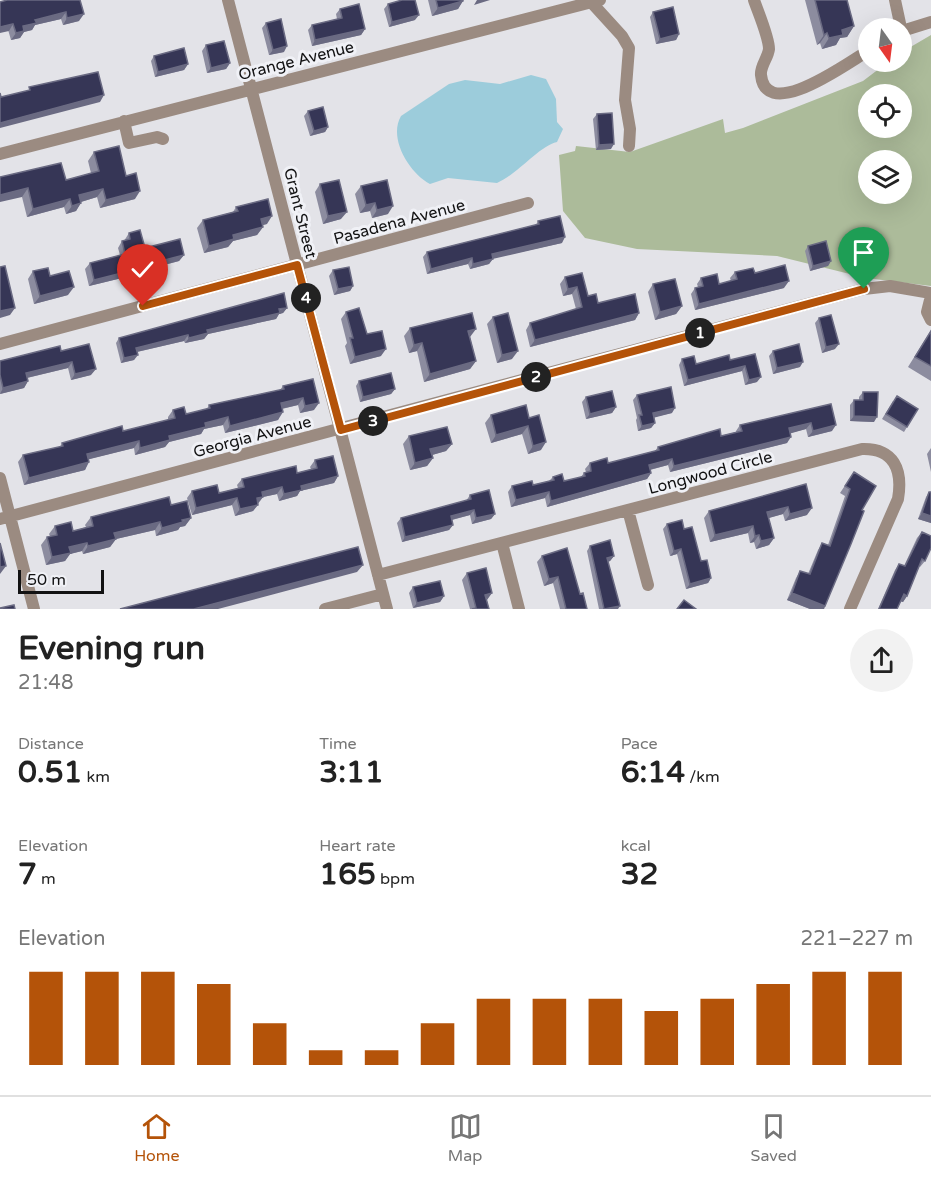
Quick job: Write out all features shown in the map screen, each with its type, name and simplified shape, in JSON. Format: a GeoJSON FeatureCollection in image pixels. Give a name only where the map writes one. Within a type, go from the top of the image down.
{"type":"FeatureCollection","features":[{"type":"Feature","properties":{"kind":"street","name":"Grant Street"},"geometry":{"type":"LineString","coordinates":[[228,0],[387,609]]}},
{"type":"Feature","properties":{"kind":"street"},"geometry":{"type":"LineString","coordinates":[[754,0],[769,49],[761,76],[766,88],[772,92],[781,95],[799,92],[858,57]]}},
{"type":"Feature","properties":{"kind":"street"},"geometry":{"type":"LineString","coordinates":[[895,0],[899,18]]}},
{"type":"Feature","properties":{"kind":"street","name":"Orange Avenue"},"geometry":{"type":"LineString","coordinates":[[0,154],[568,4],[596,1]]}},
{"type":"Feature","properties":{"kind":"street"},"geometry":{"type":"LineString","coordinates":[[596,1],[629,48],[625,100],[630,129],[629,146]]}},
{"type":"Feature","properties":{"kind":"street"},"geometry":{"type":"LineString","coordinates":[[912,27],[931,22]]}},
{"type":"Feature","properties":{"kind":"street"},"geometry":{"type":"LineString","coordinates":[[124,122],[129,143],[157,137],[162,139]]}},
{"type":"Feature","properties":{"kind":"street","name":"Pasadena Avenue"},"geometry":{"type":"LineString","coordinates":[[0,344],[528,203]]}},
{"type":"Feature","properties":{"kind":"street","name":"Georgia Avenue"},"geometry":{"type":"LineString","coordinates":[[5,518],[864,289],[890,286],[931,295]]}},
{"type":"Feature","properties":{"kind":"street"},"geometry":{"type":"LineString","coordinates":[[931,295],[927,312],[931,320]]}},
{"type":"Feature","properties":{"kind":"street","name":"Longwood Circle"},"geometry":{"type":"LineString","coordinates":[[378,575],[862,449],[876,448],[893,460],[899,474],[900,488],[898,499],[849,609]]}},
{"type":"Feature","properties":{"kind":"street"},"geometry":{"type":"LineString","coordinates":[[0,478],[5,518],[34,609]]}},
{"type":"Feature","properties":{"kind":"street"},"geometry":{"type":"LineString","coordinates":[[628,510],[648,585]]}},
{"type":"Feature","properties":{"kind":"street"},"geometry":{"type":"LineString","coordinates":[[502,543],[519,609]]}},
{"type":"Feature","properties":{"kind":"street"},"geometry":{"type":"LineString","coordinates":[[325,609],[382,594]]}},
{"type":"Feature","properties":{"kind":"green space"},"geometry":{"type":"Polygon","coordinates":[[[931,35],[931,286],[866,278],[777,256],[637,249],[585,238],[563,211],[559,155],[575,151],[576,146],[630,152],[723,119],[725,133],[863,81],[875,72],[912,72],[912,46],[931,35]]]}},
{"type":"Feature","properties":{"kind":"water"},"geometry":{"type":"Polygon","coordinates":[[[531,75],[546,79],[556,99],[557,122],[563,129],[557,142],[543,149],[497,183],[448,178],[430,184],[422,179],[408,163],[397,134],[401,116],[449,84],[465,80],[500,84],[531,75]]]}},
{"type":"Feature","properties":{"kind":"building"},"geometry":{"type":"Polygon","coordinates":[[[7,0],[80,0],[84,14],[67,18],[66,12],[35,20],[37,23],[23,26],[24,31],[16,33],[13,24],[0,27],[0,2],[7,0]]]}},
{"type":"Feature","properties":{"kind":"building"},"geometry":{"type":"Polygon","coordinates":[[[402,0],[415,0],[419,15],[392,22],[388,4],[402,0]]]}},
{"type":"Feature","properties":{"kind":"building"},"geometry":{"type":"Polygon","coordinates":[[[436,0],[463,0],[463,1],[438,8],[436,0]]]}},
{"type":"Feature","properties":{"kind":"building"},"geometry":{"type":"Polygon","coordinates":[[[815,0],[847,0],[854,26],[842,30],[843,35],[829,38],[827,33],[824,35],[815,0]]]}},
{"type":"Feature","properties":{"kind":"building"},"geometry":{"type":"Polygon","coordinates":[[[359,4],[365,29],[315,40],[312,25],[342,18],[340,9],[359,4]]]}},
{"type":"Feature","properties":{"kind":"building"},"geometry":{"type":"Polygon","coordinates":[[[673,7],[679,34],[660,39],[653,12],[673,7]]]}},
{"type":"Feature","properties":{"kind":"building"},"geometry":{"type":"Polygon","coordinates":[[[281,19],[287,46],[273,50],[266,23],[281,19]]]}},
{"type":"Feature","properties":{"kind":"building"},"geometry":{"type":"Polygon","coordinates":[[[224,41],[230,63],[211,68],[206,45],[224,41]]]}},
{"type":"Feature","properties":{"kind":"building"},"geometry":{"type":"Polygon","coordinates":[[[184,48],[188,64],[158,72],[154,56],[184,48]]]}},
{"type":"Feature","properties":{"kind":"building"},"geometry":{"type":"Polygon","coordinates":[[[98,72],[104,95],[0,123],[0,93],[1,97],[30,90],[29,87],[98,72]]]}},
{"type":"Feature","properties":{"kind":"building"},"geometry":{"type":"Polygon","coordinates":[[[323,107],[328,127],[314,131],[308,111],[323,107]]]}},
{"type":"Feature","properties":{"kind":"building"},"geometry":{"type":"Polygon","coordinates":[[[612,113],[614,144],[599,145],[597,114],[612,113]]]}},
{"type":"Feature","properties":{"kind":"building"},"geometry":{"type":"Polygon","coordinates":[[[119,146],[126,176],[136,173],[140,191],[106,200],[103,189],[79,195],[81,203],[72,206],[70,199],[33,209],[28,188],[0,195],[0,177],[61,163],[66,180],[99,171],[94,152],[119,146]]]}},
{"type":"Feature","properties":{"kind":"building"},"geometry":{"type":"Polygon","coordinates":[[[339,180],[347,212],[328,216],[320,184],[339,180]]]}},
{"type":"Feature","properties":{"kind":"building"},"geometry":{"type":"Polygon","coordinates":[[[387,180],[393,206],[377,210],[375,203],[366,205],[361,186],[387,180]]]}},
{"type":"Feature","properties":{"kind":"building"},"geometry":{"type":"Polygon","coordinates":[[[268,199],[272,216],[261,219],[263,227],[233,235],[234,239],[209,246],[203,220],[238,211],[236,207],[268,199]]]}},
{"type":"Feature","properties":{"kind":"building"},"geometry":{"type":"Polygon","coordinates":[[[560,216],[565,237],[492,254],[493,259],[473,264],[472,258],[431,269],[427,252],[539,224],[538,221],[560,216]]]}},
{"type":"Feature","properties":{"kind":"building"},"geometry":{"type":"Polygon","coordinates":[[[140,230],[145,248],[180,239],[184,255],[149,264],[151,270],[131,275],[130,271],[94,280],[90,263],[125,254],[122,241],[130,239],[129,233],[140,230]]]}},
{"type":"Feature","properties":{"kind":"building"},"geometry":{"type":"Polygon","coordinates":[[[826,241],[831,261],[813,266],[808,246],[826,241]]]}},
{"type":"Feature","properties":{"kind":"building"},"geometry":{"type":"Polygon","coordinates":[[[785,265],[789,281],[699,304],[695,288],[703,286],[701,278],[717,274],[719,284],[737,279],[735,272],[753,268],[755,273],[785,265]]]}},
{"type":"Feature","properties":{"kind":"building"},"geometry":{"type":"Polygon","coordinates":[[[5,266],[15,308],[0,311],[0,267],[5,266]]]}},
{"type":"Feature","properties":{"kind":"building"},"geometry":{"type":"Polygon","coordinates":[[[349,267],[353,286],[338,289],[333,270],[349,267]]]}},
{"type":"Feature","properties":{"kind":"building"},"geometry":{"type":"Polygon","coordinates":[[[48,268],[50,276],[69,271],[74,287],[40,296],[33,271],[48,268]]]}},
{"type":"Feature","properties":{"kind":"building"},"geometry":{"type":"Polygon","coordinates":[[[582,273],[588,296],[596,294],[598,303],[635,294],[639,313],[535,340],[530,323],[582,307],[577,287],[568,289],[565,277],[582,273]]]}},
{"type":"Feature","properties":{"kind":"building"},"geometry":{"type":"Polygon","coordinates":[[[675,279],[682,306],[660,312],[653,284],[675,279]]]}},
{"type":"Feature","properties":{"kind":"building"},"geometry":{"type":"Polygon","coordinates":[[[284,293],[287,308],[279,309],[280,313],[207,330],[208,333],[189,338],[188,335],[136,348],[138,355],[124,358],[119,338],[284,293]]]}},
{"type":"Feature","properties":{"kind":"building"},"geometry":{"type":"Polygon","coordinates":[[[359,308],[367,334],[382,331],[386,349],[355,357],[346,312],[359,308]]]}},
{"type":"Feature","properties":{"kind":"building"},"geometry":{"type":"Polygon","coordinates":[[[472,313],[476,329],[468,331],[476,361],[430,374],[422,343],[414,345],[410,328],[472,313]]]}},
{"type":"Feature","properties":{"kind":"building"},"geometry":{"type":"Polygon","coordinates":[[[508,313],[518,351],[502,355],[493,317],[508,313]]]}},
{"type":"Feature","properties":{"kind":"building"},"geometry":{"type":"Polygon","coordinates":[[[831,315],[839,344],[826,347],[819,318],[831,315]]]}},
{"type":"Feature","properties":{"kind":"building"},"geometry":{"type":"Polygon","coordinates":[[[931,331],[931,366],[915,357],[931,331]]]}},
{"type":"Feature","properties":{"kind":"building"},"geometry":{"type":"Polygon","coordinates":[[[89,344],[96,369],[75,374],[72,362],[26,373],[28,381],[3,388],[0,361],[60,346],[61,351],[89,344]]]}},
{"type":"Feature","properties":{"kind":"building"},"geometry":{"type":"Polygon","coordinates":[[[799,344],[803,362],[777,368],[773,351],[799,344]]]}},
{"type":"Feature","properties":{"kind":"building"},"geometry":{"type":"Polygon","coordinates":[[[755,354],[761,377],[749,380],[745,366],[688,380],[682,359],[694,356],[696,364],[729,355],[730,360],[755,354]]]}},
{"type":"Feature","properties":{"kind":"building"},"geometry":{"type":"Polygon","coordinates":[[[391,373],[395,389],[363,397],[359,381],[391,373]]]}},
{"type":"Feature","properties":{"kind":"building"},"geometry":{"type":"Polygon","coordinates":[[[313,379],[319,403],[305,406],[303,398],[281,403],[283,412],[230,426],[228,417],[205,423],[206,427],[169,436],[170,440],[140,448],[139,441],[87,454],[89,462],[29,478],[23,455],[63,446],[62,443],[122,426],[123,431],[175,418],[173,410],[184,407],[186,414],[210,408],[209,405],[284,389],[283,386],[313,379]]]}},
{"type":"Feature","properties":{"kind":"building"},"geometry":{"type":"Polygon","coordinates":[[[671,387],[675,408],[653,413],[655,423],[642,426],[637,395],[671,387]]]}},
{"type":"Feature","properties":{"kind":"building"},"geometry":{"type":"Polygon","coordinates":[[[612,391],[616,407],[590,414],[586,397],[612,391]]]}},
{"type":"Feature","properties":{"kind":"building"},"geometry":{"type":"Polygon","coordinates":[[[863,392],[878,392],[877,417],[854,416],[854,400],[863,400],[863,392]]]}},
{"type":"Feature","properties":{"kind":"building"},"geometry":{"type":"Polygon","coordinates":[[[897,396],[918,409],[907,427],[886,414],[897,396]]]}},
{"type":"Feature","properties":{"kind":"building"},"geometry":{"type":"Polygon","coordinates":[[[831,404],[836,425],[813,431],[811,423],[789,428],[791,437],[674,466],[672,459],[649,465],[651,473],[551,501],[549,492],[516,500],[512,486],[532,481],[533,485],[554,480],[553,477],[562,474],[564,481],[585,476],[584,473],[591,471],[590,463],[607,458],[608,463],[659,450],[658,447],[720,429],[721,436],[742,431],[740,425],[831,404]]]}},
{"type":"Feature","properties":{"kind":"building"},"geometry":{"type":"Polygon","coordinates":[[[526,405],[529,418],[539,415],[546,442],[533,446],[528,426],[496,435],[491,415],[526,405]]]}},
{"type":"Feature","properties":{"kind":"building"},"geometry":{"type":"Polygon","coordinates":[[[447,427],[452,444],[430,449],[433,458],[415,463],[409,436],[447,427]]]}},
{"type":"Feature","properties":{"kind":"building"},"geometry":{"type":"Polygon","coordinates":[[[333,456],[338,476],[301,486],[302,490],[284,494],[282,487],[262,492],[263,497],[257,498],[258,505],[240,509],[237,498],[196,508],[192,491],[217,485],[219,493],[244,487],[242,479],[296,466],[297,473],[317,468],[315,460],[333,456]]]}},
{"type":"Feature","properties":{"kind":"building"},"geometry":{"type":"Polygon","coordinates":[[[854,472],[876,486],[862,510],[864,511],[825,606],[792,593],[800,571],[810,574],[822,543],[830,546],[850,489],[845,486],[854,472]]]}},
{"type":"Feature","properties":{"kind":"building"},"geometry":{"type":"Polygon","coordinates":[[[806,484],[812,508],[790,514],[788,507],[767,512],[774,538],[761,541],[759,535],[755,536],[753,526],[715,535],[709,511],[806,484]]]}},
{"type":"Feature","properties":{"kind":"building"},"geometry":{"type":"Polygon","coordinates":[[[489,490],[495,514],[476,518],[474,510],[451,516],[453,525],[405,537],[401,518],[471,499],[470,495],[489,490]]]}},
{"type":"Feature","properties":{"kind":"building"},"geometry":{"type":"Polygon","coordinates":[[[929,492],[931,492],[931,516],[922,513],[929,492]]]}},
{"type":"Feature","properties":{"kind":"building"},"geometry":{"type":"Polygon","coordinates":[[[169,497],[171,505],[187,501],[191,518],[162,528],[160,522],[114,533],[116,539],[88,546],[87,543],[69,547],[71,553],[52,557],[47,537],[57,535],[55,526],[71,522],[73,531],[93,526],[91,517],[169,497]]]}},
{"type":"Feature","properties":{"kind":"building"},"geometry":{"type":"Polygon","coordinates":[[[682,520],[684,529],[692,527],[701,561],[707,560],[711,578],[690,584],[681,549],[674,551],[667,524],[682,520]]]}},
{"type":"Feature","properties":{"kind":"building"},"geometry":{"type":"Polygon","coordinates":[[[922,532],[931,536],[931,548],[925,561],[922,559],[907,596],[904,594],[897,609],[879,609],[899,564],[905,566],[922,532]]]}},
{"type":"Feature","properties":{"kind":"building"},"geometry":{"type":"Polygon","coordinates":[[[610,540],[614,556],[607,558],[620,606],[604,609],[590,546],[610,540]]]}},
{"type":"Feature","properties":{"kind":"building"},"geometry":{"type":"Polygon","coordinates":[[[0,543],[6,566],[0,567],[0,543]]]}},
{"type":"Feature","properties":{"kind":"building"},"geometry":{"type":"Polygon","coordinates":[[[358,547],[363,565],[194,609],[120,609],[358,547]]]}},
{"type":"Feature","properties":{"kind":"building"},"geometry":{"type":"Polygon","coordinates":[[[567,548],[580,594],[583,593],[587,609],[566,609],[558,577],[549,579],[542,556],[567,548]]]}},
{"type":"Feature","properties":{"kind":"building"},"geometry":{"type":"Polygon","coordinates":[[[486,568],[492,593],[485,595],[489,609],[472,609],[476,608],[467,573],[486,568]]]}},
{"type":"Feature","properties":{"kind":"building"},"geometry":{"type":"Polygon","coordinates":[[[440,581],[444,596],[417,603],[413,587],[440,581]]]}},
{"type":"Feature","properties":{"kind":"building"},"geometry":{"type":"Polygon","coordinates":[[[684,600],[696,609],[677,609],[684,600]]]}},
{"type":"Feature","properties":{"kind":"building"},"geometry":{"type":"Polygon","coordinates":[[[14,605],[15,609],[0,609],[0,608],[14,605]]]}},
{"type":"Feature","properties":{"kind":"route"},"geometry":{"type":"LineString","coordinates":[[143,306],[297,265],[341,430],[864,289]]}}]}
